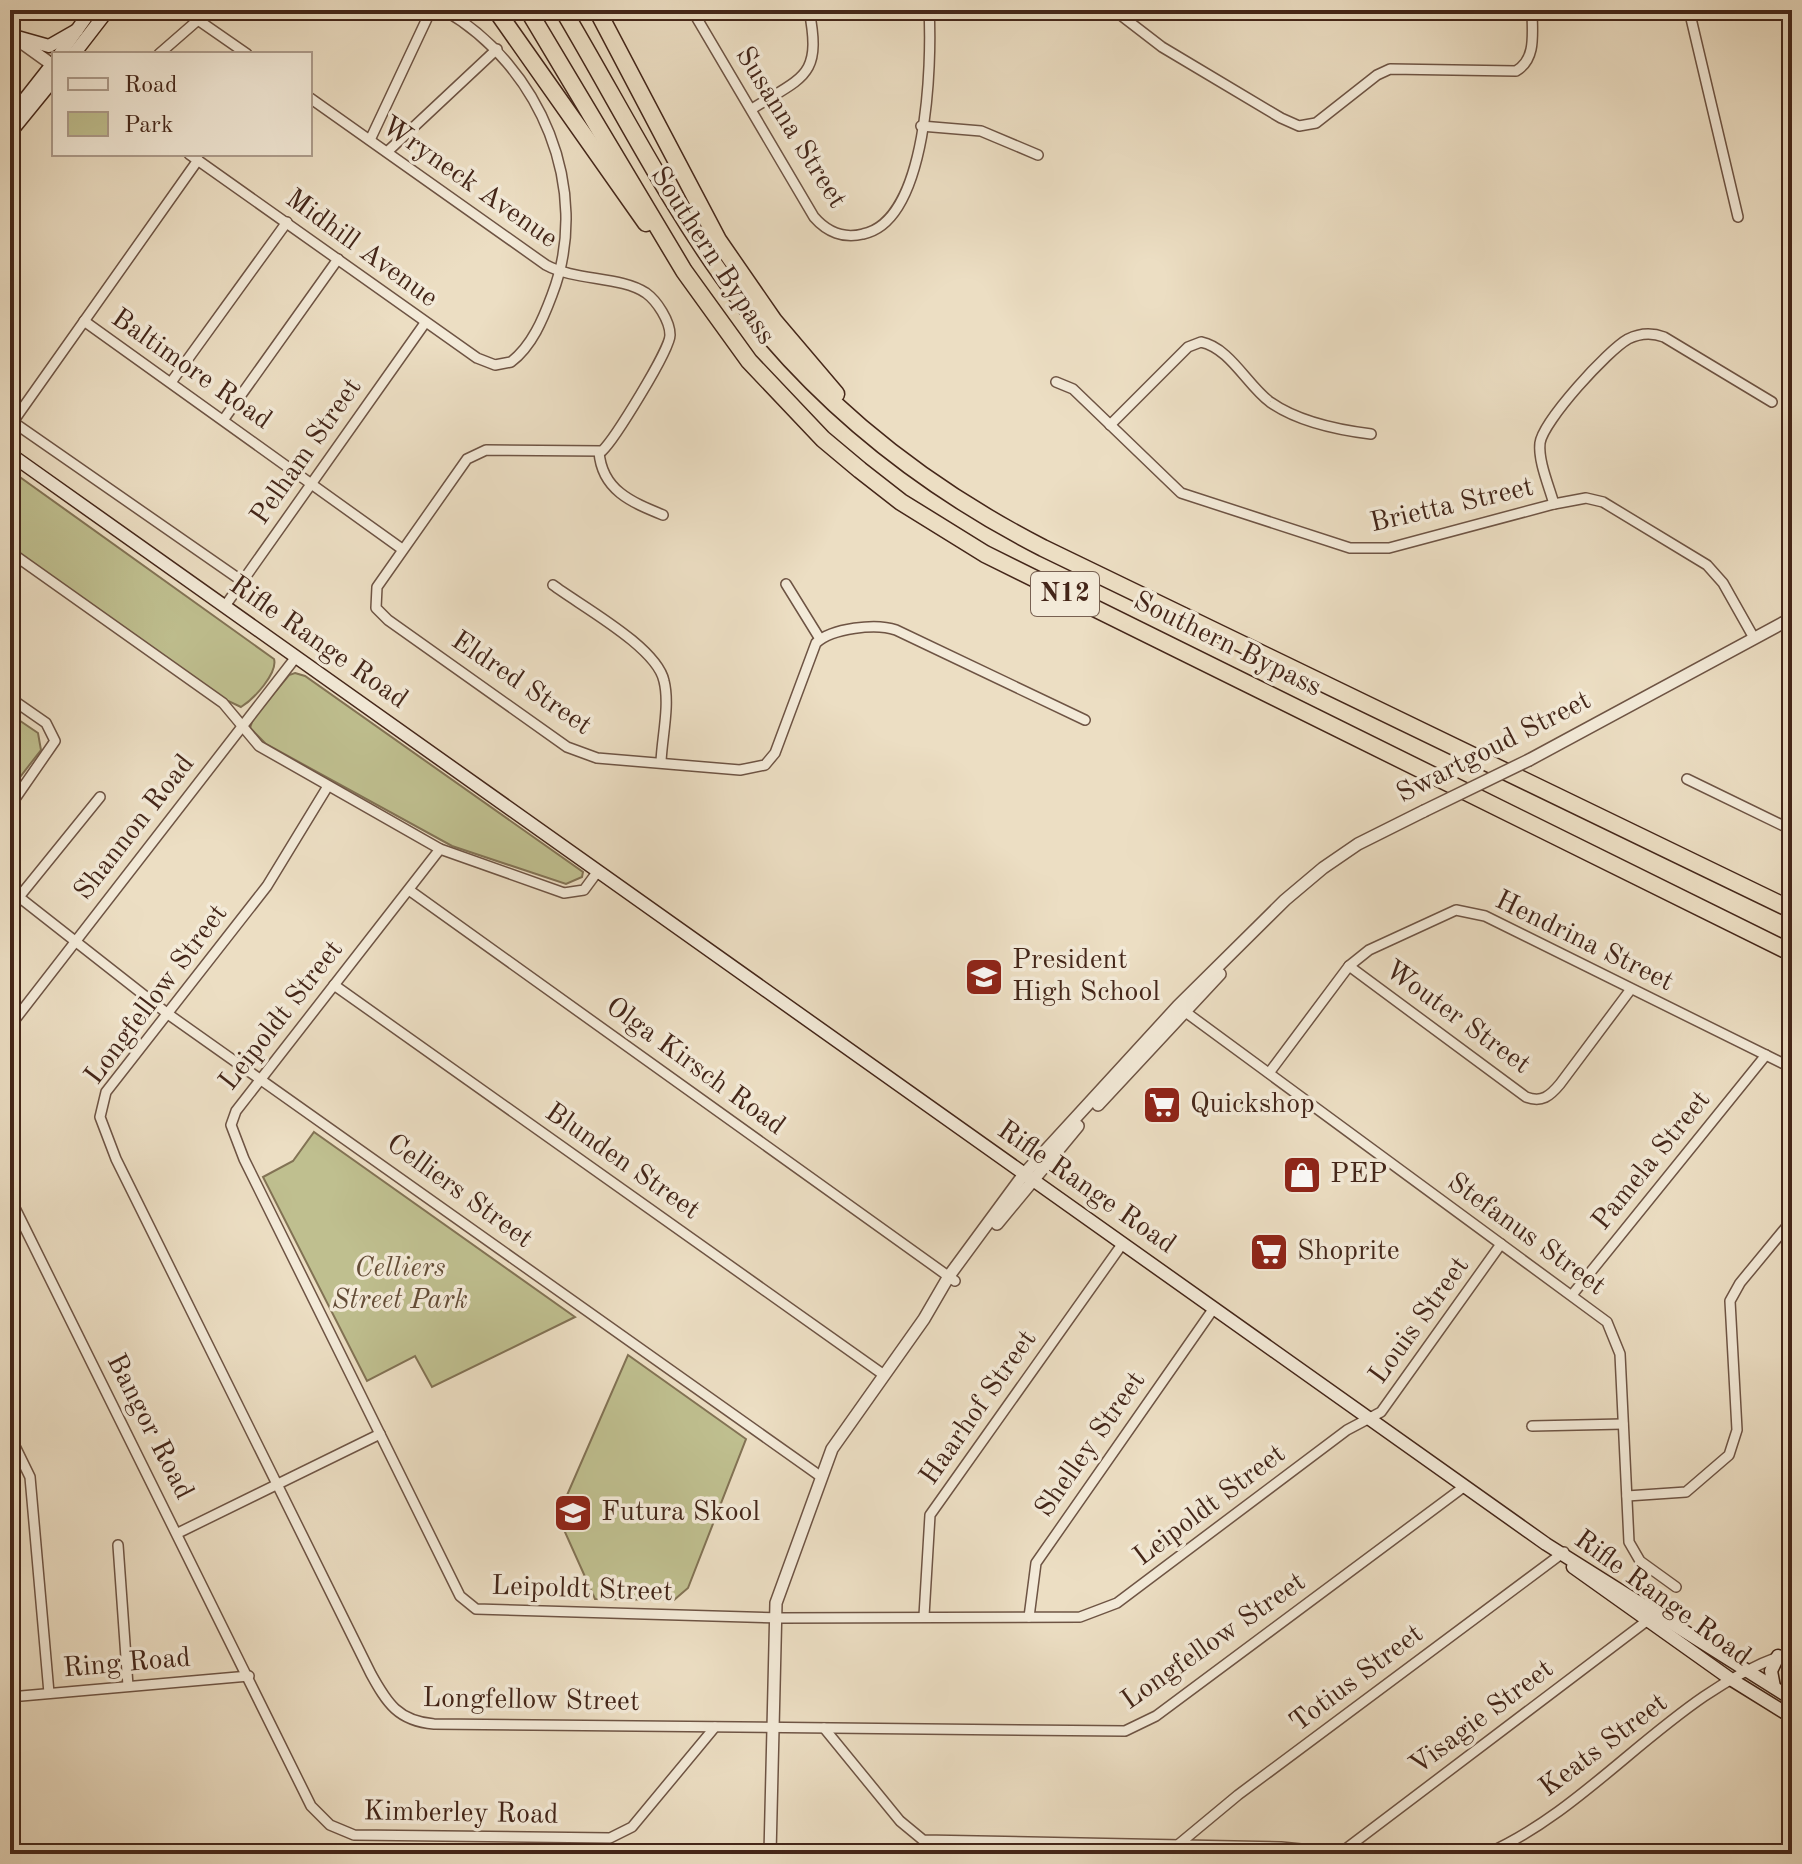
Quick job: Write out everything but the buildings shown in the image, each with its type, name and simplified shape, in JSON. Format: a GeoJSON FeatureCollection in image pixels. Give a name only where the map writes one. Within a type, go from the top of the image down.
{"type":"FeatureCollection","features":[{"type":"Feature","properties":{"kind":"highway"},"geometry":{"type":"LineString","coordinates":[[496,10],[634,208],[684,271]]}},
{"type":"Feature","properties":{"kind":"highway","name":"Southern Bypass"},"geometry":{"type":"LineString","coordinates":[[528,10],[684,271],[749,361],[823,439],[901,502],[958,539],[1792,953]]}},
{"type":"Feature","properties":{"kind":"highway","name":"Southern Bypass"},"geometry":{"type":"LineString","coordinates":[[563,10],[702,244],[738,298],[797,368],[887,451],[959,503],[1019,536],[1792,910]]}},
{"type":"Feature","properties":{"kind":"highway"},"geometry":{"type":"LineString","coordinates":[[597,10],[691,192],[748,286],[887,451]]}},
{"type":"Feature","properties":{"kind":"main road"},"geometry":{"type":"LineString","coordinates":[[61,52],[91,10]]}},
{"type":"Feature","properties":{"kind":"main road"},"geometry":{"type":"LineString","coordinates":[[76,52],[108,10]]}},
{"type":"Feature","properties":{"kind":"main road"},"geometry":{"type":"LineString","coordinates":[[10,34],[49,46],[77,30]]}},
{"type":"Feature","properties":{"kind":"main road"},"geometry":{"type":"LineString","coordinates":[[10,118],[52,65]]}},
{"type":"Feature","properties":{"kind":"main road"},"geometry":{"type":"LineString","coordinates":[[10,133],[52,81]]}},
{"type":"Feature","properties":{"kind":"main road","name":"Rifle Range Road"},"geometry":{"type":"LineString","coordinates":[[10,454],[1546,1544],[1792,1699]]}},
{"type":"Feature","properties":{"kind":"main road","name":"Rifle Range Road"},"geometry":{"type":"LineString","coordinates":[[1561,1554],[1729,1678],[1792,1717]]}},
{"type":"Feature","properties":{"kind":"main road"},"geometry":{"type":"LineString","coordinates":[[1774,1687],[1771,1671],[1778,1656]]}},
{"type":"Feature","properties":{"kind":"street"},"geometry":{"type":"LineString","coordinates":[[161,52],[198,20],[217,10]]}},
{"type":"Feature","properties":{"kind":"street"},"geometry":{"type":"LineString","coordinates":[[370,140],[431,10]]}},
{"type":"Feature","properties":{"kind":"street"},"geometry":{"type":"LineString","coordinates":[[444,10],[497,49],[536,104],[556,155],[565,198],[560,273]]}},
{"type":"Feature","properties":{"kind":"street","name":"Susanna Street"},"geometry":{"type":"LineString","coordinates":[[692,10],[814,217],[830,231],[851,236],[876,231],[899,211],[911,177],[931,79],[929,10]]}},
{"type":"Feature","properties":{"kind":"street"},"geometry":{"type":"LineString","coordinates":[[752,109],[801,77],[809,67],[815,48],[809,10]]}},
{"type":"Feature","properties":{"kind":"street"},"geometry":{"type":"LineString","coordinates":[[1114,10],[1162,47],[1281,118],[1305,127],[1323,119],[1377,75],[1390,69],[1516,71],[1527,62],[1531,51],[1532,10]]}},
{"type":"Feature","properties":{"kind":"street"},"geometry":{"type":"LineString","coordinates":[[1689,10],[1738,217]]}},
{"type":"Feature","properties":{"kind":"street"},"geometry":{"type":"LineString","coordinates":[[198,20],[244,52]]}},
{"type":"Feature","properties":{"kind":"street"},"geometry":{"type":"LineString","coordinates":[[10,34],[52,59]]}},
{"type":"Feature","properties":{"kind":"street"},"geometry":{"type":"LineString","coordinates":[[387,152],[497,49]]}},
{"type":"Feature","properties":{"kind":"street","name":"Wryneck Avenue"},"geometry":{"type":"LineString","coordinates":[[312,99],[560,273],[643,291],[656,304],[670,332],[663,354],[608,446],[599,452]]}},
{"type":"Feature","properties":{"kind":"street"},"geometry":{"type":"LineString","coordinates":[[921,126],[981,131],[1038,155]]}},
{"type":"Feature","properties":{"kind":"street"},"geometry":{"type":"LineString","coordinates":[[193,157],[12,424],[242,581]]}},
{"type":"Feature","properties":{"kind":"street","name":"Midhill Avenue"},"geometry":{"type":"LineString","coordinates":[[193,157],[425,323],[489,364],[511,362],[540,324],[560,273]]}},
{"type":"Feature","properties":{"kind":"street"},"geometry":{"type":"LineString","coordinates":[[172,381],[287,222]]}},
{"type":"Feature","properties":{"kind":"street"},"geometry":{"type":"LineString","coordinates":[[224,419],[338,259]]}},
{"type":"Feature","properties":{"kind":"street","name":"Baltimore Road"},"geometry":{"type":"LineString","coordinates":[[84,321],[172,381],[402,549]]}},
{"type":"Feature","properties":{"kind":"street","name":"Pelham Street"},"geometry":{"type":"LineString","coordinates":[[225,606],[425,323]]}},
{"type":"Feature","properties":{"kind":"street"},"geometry":{"type":"LineString","coordinates":[[1554,504],[1540,452],[1542,436],[1611,352],[1636,336],[1654,333],[1664,337],[1772,402]]}},
{"type":"Feature","properties":{"kind":"street"},"geometry":{"type":"LineString","coordinates":[[1110,425],[1188,347],[1201,342],[1220,351],[1279,407],[1331,426],[1371,434]]}},
{"type":"Feature","properties":{"kind":"street","name":"Brietta Street"},"geometry":{"type":"LineString","coordinates":[[1056,382],[1073,389],[1181,493],[1358,550],[1402,545],[1554,504],[1586,498],[1603,502],[1693,554],[1717,574],[1754,638]]}},
{"type":"Feature","properties":{"kind":"street"},"geometry":{"type":"LineString","coordinates":[[402,549],[461,466],[478,452],[599,452],[606,481],[627,498],[663,515]]}},
{"type":"Feature","properties":{"kind":"street","name":"Eldred Street"},"geometry":{"type":"LineString","coordinates":[[402,549],[377,587],[374,600],[388,620],[567,747],[597,758],[740,770],[765,765],[775,753],[820,639]]}},
{"type":"Feature","properties":{"kind":"street"},"geometry":{"type":"LineString","coordinates":[[10,552],[223,703],[254,743],[440,849],[564,893],[584,890],[598,871]]}},
{"type":"Feature","properties":{"kind":"street"},"geometry":{"type":"LineString","coordinates":[[786,584],[820,639],[874,627],[889,628],[1085,720]]}},
{"type":"Feature","properties":{"kind":"street"},"geometry":{"type":"LineString","coordinates":[[553,585],[643,650],[659,668],[665,686],[661,762]]}},
{"type":"Feature","properties":{"kind":"street","name":"Swartgoud Street"},"geometry":{"type":"LineString","coordinates":[[770,1854],[774,1617],[779,1590],[820,1476],[832,1449],[1028,1177],[1285,900],[1323,868],[1358,844],[1529,760],[1792,618]]}},
{"type":"Feature","properties":{"kind":"street","name":"Shannon Road"},"geometry":{"type":"LineString","coordinates":[[10,1026],[296,657]]}},
{"type":"Feature","properties":{"kind":"street"},"geometry":{"type":"LineString","coordinates":[[10,698],[49,725],[55,741],[10,806]]}},
{"type":"Feature","properties":{"kind":"street"},"geometry":{"type":"LineString","coordinates":[[1687,779],[1792,830]]}},
{"type":"Feature","properties":{"kind":"street","name":"Longfellow Street"},"geometry":{"type":"LineString","coordinates":[[328,786],[267,886],[106,1092],[100,1110],[102,1127],[371,1674],[391,1707],[406,1719],[434,1724],[773,1725],[1060,1732],[1135,1729],[1465,1486]]}},
{"type":"Feature","properties":{"kind":"street"},"geometry":{"type":"LineString","coordinates":[[19,897],[100,797]]}},
{"type":"Feature","properties":{"kind":"street","name":"Leipoldt Street"},"geometry":{"type":"LineString","coordinates":[[440,849],[232,1118],[234,1140],[460,1596],[471,1606],[492,1611],[774,1617],[1080,1617],[1110,1607],[1343,1434],[1371,1419]]}},
{"type":"Feature","properties":{"kind":"street","name":"Celliers Street"},"geometry":{"type":"LineString","coordinates":[[10,890],[168,1014],[820,1476]]}},
{"type":"Feature","properties":{"kind":"street","name":"Olga Kirsch Road"},"geometry":{"type":"LineString","coordinates":[[409,890],[952,1279]]}},
{"type":"Feature","properties":{"kind":"street","name":"Hendrina Street"},"geometry":{"type":"LineString","coordinates":[[1269,1073],[1349,966],[1369,950],[1424,922],[1456,910],[1468,910],[1792,1068]]}},
{"type":"Feature","properties":{"kind":"street","name":"Wouter Street"},"geometry":{"type":"LineString","coordinates":[[1349,966],[1526,1097],[1536,1099],[1548,1097],[1560,1084],[1631,989]]}},
{"type":"Feature","properties":{"kind":"street","name":"Blunden Street"},"geometry":{"type":"LineString","coordinates":[[334,985],[884,1375]]}},
{"type":"Feature","properties":{"kind":"street","name":"Stefanus Street"},"geometry":{"type":"LineString","coordinates":[[1182,1009],[1607,1322],[1617,1341],[1631,1549],[1640,1561],[1676,1587]]}},
{"type":"Feature","properties":{"kind":"street","name":"Pamela Street"},"geometry":{"type":"LineString","coordinates":[[1572,1295],[1766,1055]]}},
{"type":"Feature","properties":{"kind":"street","name":"Bangor Road"},"geometry":{"type":"LineString","coordinates":[[10,1198],[249,1676]]}},
{"type":"Feature","properties":{"kind":"street"},"geometry":{"type":"LineString","coordinates":[[1627,1496],[1686,1492],[1732,1450],[1737,1430],[1730,1301],[1740,1283],[1792,1220]]}},
{"type":"Feature","properties":{"kind":"street","name":"Haarhof Street"},"geometry":{"type":"LineString","coordinates":[[924,1616],[930,1515],[1123,1243]]}},
{"type":"Feature","properties":{"kind":"street","name":"Louis Street"},"geometry":{"type":"LineString","coordinates":[[1371,1419],[1381,1412],[1501,1244]]}},
{"type":"Feature","properties":{"kind":"street","name":"Shelley Street"},"geometry":{"type":"LineString","coordinates":[[1029,1617],[1036,1563],[1214,1308]]}},
{"type":"Feature","properties":{"kind":"street"},"geometry":{"type":"LineString","coordinates":[[1532,1426],[1623,1424]]}},
{"type":"Feature","properties":{"kind":"street"},"geometry":{"type":"LineString","coordinates":[[178,1533],[380,1434]]}},
{"type":"Feature","properties":{"kind":"street"},"geometry":{"type":"LineString","coordinates":[[10,1436],[30,1477],[33,1495],[49,1693]]}},
{"type":"Feature","properties":{"kind":"street"},"geometry":{"type":"LineString","coordinates":[[10,1458],[21,1458]]}},
{"type":"Feature","properties":{"kind":"street"},"geometry":{"type":"LineString","coordinates":[[118,1545],[128,1686]]}},
{"type":"Feature","properties":{"kind":"street","name":"Totius Street"},"geometry":{"type":"LineString","coordinates":[[1179,1844],[1238,1795],[1561,1554]]}},
{"type":"Feature","properties":{"kind":"street","name":"Visagie Street"},"geometry":{"type":"LineString","coordinates":[[1347,1853],[1648,1620]]}},
{"type":"Feature","properties":{"kind":"street","name":"Keats Street"},"geometry":{"type":"LineString","coordinates":[[1486,1854],[1550,1815],[1729,1678],[1792,1652]]}},
{"type":"Feature","properties":{"kind":"street","name":"Ring Road"},"geometry":{"type":"LineString","coordinates":[[10,1697],[249,1676]]}},
{"type":"Feature","properties":{"kind":"street","name":"Kimberley Road"},"geometry":{"type":"LineString","coordinates":[[249,1676],[311,1806],[330,1825],[354,1835],[618,1836],[641,1817],[715,1727]]}},
{"type":"Feature","properties":{"kind":"street"},"geometry":{"type":"LineString","coordinates":[[824,1728],[900,1821],[923,1840],[1179,1844],[1347,1853]]}},
{"type":"Feature","properties":{"kind":"green space"},"geometry":{"type":"Polygon","coordinates":[[[10,470],[274,659],[269,678],[258,692],[241,707],[226,700],[10,547],[10,470]]]}},
{"type":"Feature","properties":{"kind":"green space"},"geometry":{"type":"Polygon","coordinates":[[[289,675],[305,676],[583,872],[582,877],[566,884],[452,846],[266,744],[250,728],[253,719],[289,675]]]}},
{"type":"Feature","properties":{"kind":"green space"},"geometry":{"type":"Polygon","coordinates":[[[10,714],[38,733],[41,750],[10,790],[10,714]]]}},
{"type":"Feature","properties":{"kind":"green space","name":"Celliers Street Park"},"geometry":{"type":"Polygon","coordinates":[[[314,1132],[575,1317],[432,1387],[415,1356],[367,1381],[263,1177],[293,1161],[314,1132]]]}},
{"type":"Feature","properties":{"kind":"green space"},"geometry":{"type":"Polygon","coordinates":[[[628,1355],[746,1439],[688,1588],[674,1600],[595,1599],[556,1512],[561,1509],[628,1355]]]}},
{"type":"Feature","properties":{"kind":"place","name":"President High School"},"geometry":{"type":"Point","coordinates":[984,977]}},
{"type":"Feature","properties":{"kind":"place","name":"Quickshop"},"geometry":{"type":"Point","coordinates":[1162,1105]}},
{"type":"Feature","properties":{"kind":"place","name":"PEP"},"geometry":{"type":"Point","coordinates":[1302,1175]}},
{"type":"Feature","properties":{"kind":"place","name":"Shoprite"},"geometry":{"type":"Point","coordinates":[1269,1252]}},
{"type":"Feature","properties":{"kind":"place","name":"Futura Skool"},"geometry":{"type":"Point","coordinates":[573,1513]}}]}
